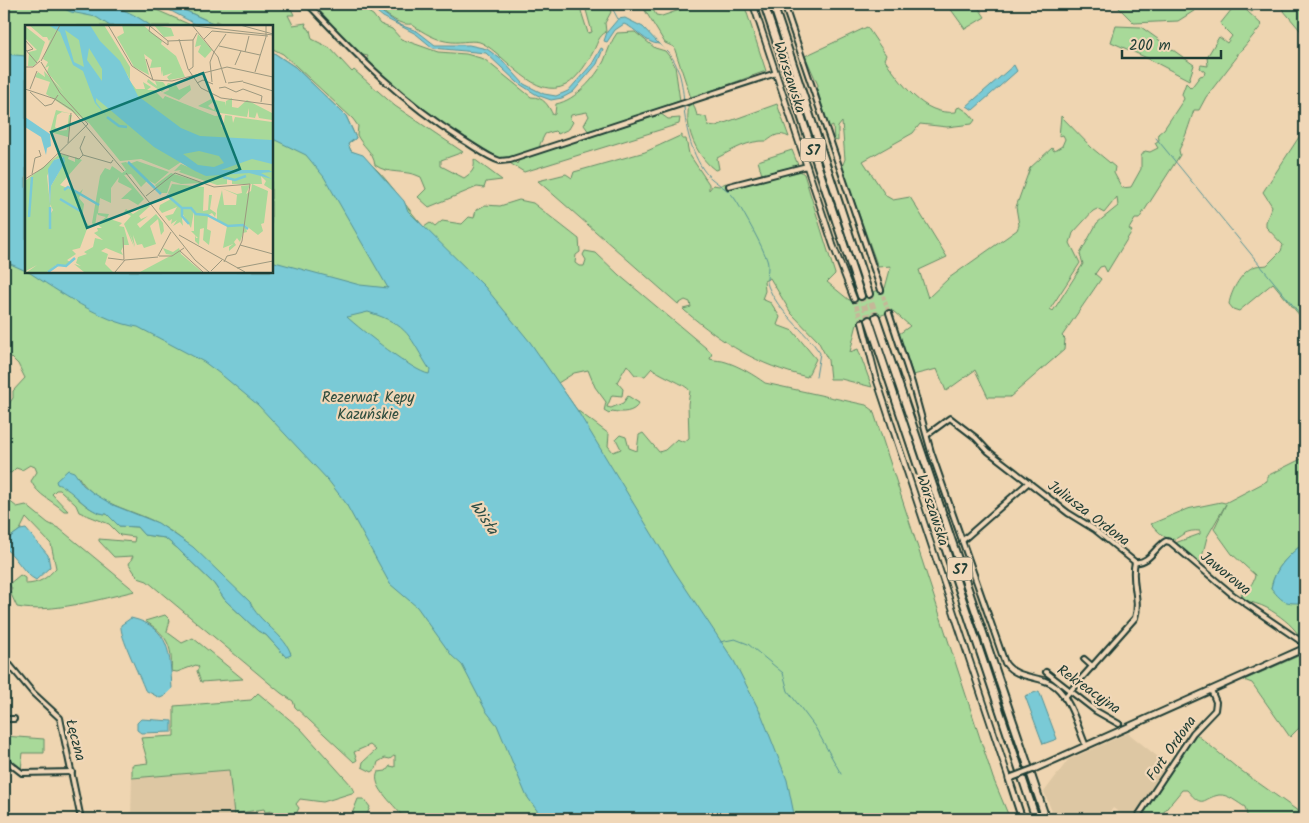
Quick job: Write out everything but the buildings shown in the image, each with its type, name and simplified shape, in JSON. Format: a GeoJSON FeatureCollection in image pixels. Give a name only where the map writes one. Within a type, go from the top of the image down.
{"type":"FeatureCollection","features":[{"type":"Feature","properties":{"kind":"highway","name":"S7"},"geometry":{"type":"LineString","coordinates":[[764,4],[861,296]]}},
{"type":"Feature","properties":{"kind":"highway","name":"S7"},"geometry":{"type":"LineString","coordinates":[[773,4],[869,294]]}},
{"type":"Feature","properties":{"kind":"highway","name":"S7"},"geometry":{"type":"LineString","coordinates":[[876,317],[1046,819]]}},
{"type":"Feature","properties":{"kind":"highway","name":"S7"},"geometry":{"type":"LineString","coordinates":[[869,320],[1036,819]]}},
{"type":"Feature","properties":{"kind":"main road"},"geometry":{"type":"LineString","coordinates":[[1011,778],[1211,690],[1305,646]]}},
{"type":"Feature","properties":{"kind":"main road","name":"Warszawska"},"geometry":{"type":"LineString","coordinates":[[1011,778],[1022,819]]}},
{"type":"Feature","properties":{"kind":"street"},"geometry":{"type":"LineString","coordinates":[[308,4],[368,68],[393,90],[436,123],[500,161],[505,161],[776,73]]}},
{"type":"Feature","properties":{"kind":"street","name":"Warszawska"},"geometry":{"type":"LineString","coordinates":[[753,4],[854,299]]}},
{"type":"Feature","properties":{"kind":"street"},"geometry":{"type":"LineString","coordinates":[[784,4],[881,290]]}},
{"type":"Feature","properties":{"kind":"street"},"geometry":{"type":"LineString","coordinates":[[729,186],[807,166]]}},
{"type":"Feature","properties":{"kind":"street"},"geometry":{"type":"LineString","coordinates":[[889,313],[962,541],[1005,663],[1018,675],[1055,686],[1064,698],[1086,746]]}},
{"type":"Feature","properties":{"kind":"street","name":"Warszawska"},"geometry":{"type":"LineString","coordinates":[[862,322],[877,381],[1011,778]]}},
{"type":"Feature","properties":{"kind":"street","name":"Juliusza Ordona"},"geometry":{"type":"LineString","coordinates":[[927,435],[950,418],[1068,513],[1094,529],[1135,562],[1132,573],[1137,606],[1135,618],[1064,698]]}},
{"type":"Feature","properties":{"kind":"street","name":"Juliusza Ordona"},"geometry":{"type":"LineString","coordinates":[[962,541],[1029,482]]}},
{"type":"Feature","properties":{"kind":"street","name":"Jaworowa"},"geometry":{"type":"LineString","coordinates":[[1135,562],[1143,561],[1161,544],[1166,541],[1170,542],[1233,596],[1305,646]]}},
{"type":"Feature","properties":{"kind":"street","name":"Łęczna"},"geometry":{"type":"LineString","coordinates":[[4,658],[33,693],[60,718],[81,819]]}},
{"type":"Feature","properties":{"kind":"street"},"geometry":{"type":"LineString","coordinates":[[1084,659],[1093,667]]}},
{"type":"Feature","properties":{"kind":"street","name":"Rekreacyjna"},"geometry":{"type":"LineString","coordinates":[[1046,672],[1096,711],[1120,724]]}},
{"type":"Feature","properties":{"kind":"street","name":"Fort Ordona"},"geometry":{"type":"LineString","coordinates":[[1136,819],[1192,733],[1214,710],[1216,702],[1211,690]]}},
{"type":"Feature","properties":{"kind":"street"},"geometry":{"type":"LineString","coordinates":[[4,719],[14,719]]}},
{"type":"Feature","properties":{"kind":"street"},"geometry":{"type":"LineString","coordinates":[[4,759],[23,773],[72,772]]}},
{"type":"Feature","properties":{"kind":"shaded area"},"geometry":{"type":"Polygon","coordinates":[[[1128,733],[1168,765],[1132,819],[1128,819],[1113,808],[1105,819],[1055,819],[1044,792],[1068,760],[1128,733]]]}},
{"type":"Feature","properties":{"kind":"shaded area"},"geometry":{"type":"Polygon","coordinates":[[[229,770],[235,819],[131,819],[132,778],[229,770]]]}},
{"type":"Feature","properties":{"kind":"green space","name":"Rezerwat Kępy Kazuńskie"},"geometry":{"type":"Polygon","coordinates":[[[4,4],[154,4],[152,8],[191,25],[25,25],[25,272],[272,272],[272,52],[295,67],[346,116],[356,138],[348,144],[351,151],[361,156],[381,174],[424,227],[430,223],[435,227],[442,221],[462,224],[469,217],[474,218],[476,210],[485,205],[500,206],[519,200],[533,203],[579,239],[580,252],[576,255],[575,263],[579,266],[584,266],[586,260],[583,255],[585,251],[596,253],[619,275],[712,353],[710,359],[724,361],[736,366],[765,383],[866,405],[873,410],[993,778],[1010,819],[404,819],[381,790],[377,778],[378,772],[386,771],[390,766],[395,767],[395,755],[390,759],[385,758],[378,762],[376,769],[372,772],[362,767],[363,762],[376,750],[370,745],[354,752],[357,760],[354,762],[295,707],[293,701],[147,581],[138,578],[129,564],[133,556],[114,557],[99,541],[99,539],[134,542],[135,537],[120,535],[109,524],[79,512],[76,505],[60,490],[56,490],[52,494],[68,511],[64,511],[41,494],[34,486],[31,481],[37,472],[35,467],[30,465],[22,470],[16,468],[11,473],[4,472],[4,423],[6,413],[13,398],[13,391],[25,378],[18,364],[9,355],[4,357],[4,4]],[[627,365],[617,382],[623,389],[622,396],[612,395],[607,407],[611,408],[623,403],[628,396],[639,403],[637,406],[627,412],[612,411],[609,414],[604,411],[606,402],[595,387],[588,370],[574,373],[558,383],[577,410],[609,434],[608,446],[613,452],[621,449],[616,439],[620,435],[626,437],[629,448],[637,451],[639,435],[643,433],[659,452],[665,450],[677,439],[684,442],[689,438],[688,404],[690,391],[688,388],[652,368],[645,376],[635,375],[627,365]],[[78,476],[67,488],[80,501],[96,511],[107,514],[119,526],[137,527],[144,535],[165,538],[214,584],[225,600],[258,631],[266,635],[286,657],[291,653],[253,610],[250,602],[184,541],[159,524],[104,500],[85,486],[78,476]]]}},
{"type":"Feature","properties":{"kind":"green space"},"geometry":{"type":"Polygon","coordinates":[[[171,4],[289,4],[294,15],[288,15],[293,25],[306,23],[305,26],[310,30],[312,39],[330,48],[352,72],[354,70],[395,106],[463,152],[441,160],[441,166],[464,178],[473,170],[474,159],[502,180],[486,182],[484,188],[477,187],[429,207],[418,197],[426,189],[421,177],[409,173],[385,170],[375,165],[370,152],[357,135],[358,126],[353,119],[283,54],[272,48],[272,25],[223,25],[216,21],[215,24],[171,4]]]}},
{"type":"Feature","properties":{"kind":"green space"},"geometry":{"type":"Polygon","coordinates":[[[317,4],[355,4],[373,15],[380,24],[392,29],[401,39],[438,52],[466,54],[484,59],[531,97],[542,100],[553,115],[555,114],[556,104],[578,93],[596,74],[617,33],[635,32],[655,48],[665,51],[669,56],[675,66],[680,101],[589,132],[584,125],[589,116],[587,112],[571,115],[570,119],[573,122],[569,129],[558,134],[555,131],[545,134],[540,148],[507,159],[501,159],[421,111],[365,62],[368,56],[363,55],[362,59],[313,6],[317,4]]]}},
{"type":"Feature","properties":{"kind":"green space"},"geometry":{"type":"Polygon","coordinates":[[[374,4],[424,4],[422,10],[435,7],[437,4],[525,4],[526,8],[531,10],[535,8],[532,4],[540,4],[540,8],[543,8],[545,4],[584,4],[585,7],[581,11],[588,33],[592,32],[586,10],[595,6],[593,4],[607,4],[611,12],[605,23],[606,32],[600,38],[592,55],[582,69],[566,85],[554,88],[543,87],[532,82],[482,43],[476,41],[452,42],[436,38],[411,24],[396,21],[374,4]]]}},
{"type":"Feature","properties":{"kind":"green space"},"geometry":{"type":"Polygon","coordinates":[[[641,4],[650,4],[656,15],[662,16],[697,4],[744,4],[766,71],[691,98],[674,47],[665,43],[641,4]]]}},
{"type":"Feature","properties":{"kind":"green space"},"geometry":{"type":"Polygon","coordinates":[[[947,4],[976,4],[985,17],[965,29],[947,4]]]}},
{"type":"Feature","properties":{"kind":"green space"},"geometry":{"type":"Polygon","coordinates":[[[1115,4],[1205,4],[1178,21],[1134,23],[1115,4]]]}},
{"type":"Feature","properties":{"kind":"green space"},"geometry":{"type":"Polygon","coordinates":[[[1236,4],[1251,4],[1255,7],[1252,12],[1248,9],[1246,10],[1262,25],[1236,54],[1237,57],[1206,97],[1199,110],[1194,110],[1179,150],[1180,155],[1139,219],[1135,219],[1129,229],[1132,231],[1107,272],[1104,266],[1100,267],[1095,274],[1101,279],[1062,336],[1065,339],[1064,350],[1010,397],[988,397],[975,370],[946,391],[937,369],[913,375],[899,334],[910,326],[893,311],[857,324],[850,352],[858,349],[872,387],[841,379],[830,379],[828,360],[818,341],[791,313],[770,278],[764,281],[765,291],[762,299],[771,303],[780,317],[777,325],[793,331],[816,359],[807,377],[757,360],[713,334],[699,323],[683,309],[691,307],[690,302],[685,300],[678,304],[538,181],[566,174],[572,178],[574,172],[645,152],[682,135],[682,139],[686,139],[689,154],[709,184],[709,190],[713,185],[719,186],[726,183],[727,187],[799,170],[804,174],[835,274],[827,282],[849,300],[885,288],[891,266],[878,267],[842,167],[845,159],[842,122],[838,127],[838,141],[834,140],[833,126],[829,128],[817,89],[818,85],[805,56],[867,27],[886,55],[884,59],[914,96],[933,109],[944,112],[956,112],[957,108],[960,107],[975,120],[972,124],[947,127],[920,124],[913,133],[863,161],[886,196],[893,200],[910,197],[947,257],[919,270],[928,298],[949,278],[1017,230],[1019,225],[1016,207],[1030,168],[1052,148],[1054,151],[1062,146],[1065,139],[1063,135],[1059,136],[1061,116],[1092,148],[1115,167],[1114,173],[1122,188],[1131,187],[1141,169],[1141,156],[1145,151],[1150,152],[1158,148],[1155,143],[1159,140],[1158,134],[1164,129],[1184,99],[1182,94],[1186,83],[1191,88],[1200,76],[1204,75],[1205,72],[1200,68],[1201,65],[1208,66],[1207,57],[1219,37],[1227,43],[1232,36],[1220,24],[1236,4]],[[1117,197],[1104,213],[1097,209],[1093,211],[1073,233],[1070,243],[1080,263],[1050,309],[1053,311],[1083,264],[1080,254],[1097,223],[1118,206],[1117,197]]]}},
{"type":"Feature","properties":{"kind":"green space"},"geometry":{"type":"Polygon","coordinates":[[[1278,4],[1305,4],[1305,36],[1278,4]]]}},
{"type":"Feature","properties":{"kind":"green space"},"geometry":{"type":"Polygon","coordinates":[[[1116,26],[1141,27],[1194,65],[1189,80],[1111,42],[1116,26]]]}},
{"type":"Feature","properties":{"kind":"green space"},"geometry":{"type":"Polygon","coordinates":[[[693,103],[697,115],[706,117],[708,125],[716,126],[777,104],[789,137],[777,135],[767,141],[753,142],[741,146],[717,158],[719,169],[715,170],[700,154],[691,135],[688,105],[693,103]]]}},
{"type":"Feature","properties":{"kind":"green space"},"geometry":{"type":"Polygon","coordinates":[[[661,114],[668,119],[680,118],[679,124],[524,172],[508,162],[514,161],[517,164],[519,160],[661,114]]]}},
{"type":"Feature","properties":{"kind":"green space"},"geometry":{"type":"Polygon","coordinates":[[[1303,131],[1305,132],[1305,322],[1273,283],[1239,311],[1233,309],[1229,304],[1230,299],[1242,276],[1251,268],[1267,265],[1281,251],[1283,245],[1266,227],[1272,206],[1263,192],[1303,131]]]}},
{"type":"Feature","properties":{"kind":"green space"},"geometry":{"type":"Polygon","coordinates":[[[792,150],[798,165],[762,175],[758,161],[792,150]]]}},
{"type":"Feature","properties":{"kind":"green space"},"geometry":{"type":"Polygon","coordinates":[[[1305,457],[1305,542],[1279,568],[1271,588],[1298,603],[1305,603],[1305,621],[1300,628],[1303,635],[1298,634],[1288,623],[1271,611],[1244,599],[1241,593],[1250,586],[1255,575],[1232,554],[1214,529],[1226,504],[1207,537],[1200,565],[1175,543],[1200,534],[1200,531],[1191,531],[1172,539],[1160,533],[1151,524],[1187,509],[1221,502],[1225,503],[1267,481],[1267,476],[1305,457]]]}},
{"type":"Feature","properties":{"kind":"green space"},"geometry":{"type":"Polygon","coordinates":[[[4,492],[7,492],[8,500],[17,507],[26,505],[48,523],[60,529],[135,591],[60,607],[30,609],[17,607],[10,592],[12,589],[9,584],[20,575],[25,578],[25,584],[39,582],[56,568],[51,544],[26,518],[20,530],[4,542],[4,521],[6,519],[4,492]]]}},
{"type":"Feature","properties":{"kind":"green space"},"geometry":{"type":"Polygon","coordinates":[[[165,615],[170,620],[167,632],[182,643],[193,638],[243,679],[201,682],[197,671],[199,667],[196,665],[177,672],[171,671],[171,654],[167,641],[145,621],[165,615]]]}},
{"type":"Feature","properties":{"kind":"green space"},"geometry":{"type":"Polygon","coordinates":[[[1305,653],[1305,722],[1290,737],[1252,683],[1244,680],[1305,653]]]}},
{"type":"Feature","properties":{"kind":"green space"},"geometry":{"type":"Polygon","coordinates":[[[258,693],[301,729],[352,786],[355,792],[323,802],[300,799],[296,804],[299,808],[296,814],[298,819],[275,817],[273,811],[265,812],[264,809],[234,814],[229,770],[132,778],[132,765],[148,763],[141,738],[174,736],[174,706],[251,700],[258,693]]]}},
{"type":"Feature","properties":{"kind":"green space"},"geometry":{"type":"Polygon","coordinates":[[[1196,734],[1236,767],[1305,816],[1305,819],[1245,819],[1247,815],[1245,807],[1229,797],[1219,795],[1200,801],[1187,790],[1182,790],[1158,819],[1140,819],[1196,734]]]}},
{"type":"Feature","properties":{"kind":"green space"},"geometry":{"type":"Polygon","coordinates":[[[4,736],[44,739],[44,753],[23,753],[21,769],[4,757],[4,736]]]}},
{"type":"Feature","properties":{"kind":"green space"},"geometry":{"type":"Polygon","coordinates":[[[358,799],[364,799],[370,807],[365,819],[352,814],[358,799]]]}},
{"type":"Feature","properties":{"kind":"water"},"geometry":{"type":"Polygon","coordinates":[[[82,3],[116,7],[127,11],[149,25],[108,25],[96,17],[71,12],[54,4],[82,3]]]}},
{"type":"Feature","properties":{"kind":"water"},"geometry":{"type":"Polygon","coordinates":[[[158,4],[171,4],[217,25],[197,25],[158,4]]]}},
{"type":"Feature","properties":{"kind":"water"},"geometry":{"type":"Polygon","coordinates":[[[367,4],[370,4],[400,25],[417,31],[435,45],[469,45],[487,49],[502,60],[524,84],[544,94],[556,96],[568,91],[592,64],[601,48],[603,49],[597,64],[573,92],[562,98],[551,100],[537,95],[518,83],[486,53],[433,48],[416,34],[383,17],[367,4]]]}},
{"type":"Feature","properties":{"kind":"water"},"geometry":{"type":"Polygon","coordinates":[[[625,18],[643,27],[659,44],[645,39],[624,24],[615,30],[607,42],[604,41],[607,32],[618,19],[625,18]]]}},
{"type":"Feature","properties":{"kind":"water","name":"Rezerwat Kępy Kazuńskie"},"geometry":{"type":"Polygon","coordinates":[[[272,52],[295,67],[346,116],[356,138],[348,144],[351,151],[363,155],[404,201],[408,211],[485,287],[530,342],[577,410],[675,572],[734,661],[762,716],[787,780],[795,819],[543,819],[526,795],[497,725],[486,711],[462,665],[452,656],[417,607],[390,584],[345,502],[328,480],[258,405],[204,362],[138,327],[124,324],[95,312],[29,272],[272,272],[272,261],[360,285],[388,288],[324,177],[306,155],[272,138],[272,52]],[[368,312],[347,317],[400,359],[429,374],[430,370],[412,341],[401,327],[368,312]]]}},
{"type":"Feature","properties":{"kind":"water"},"geometry":{"type":"Polygon","coordinates":[[[4,54],[25,56],[25,271],[4,261],[4,54]]]}},
{"type":"Feature","properties":{"kind":"water"},"geometry":{"type":"Polygon","coordinates":[[[1014,65],[1017,71],[973,110],[967,106],[1014,65]]]}},
{"type":"Feature","properties":{"kind":"water"},"geometry":{"type":"Polygon","coordinates":[[[68,470],[74,472],[83,485],[93,493],[113,505],[158,523],[193,547],[250,602],[259,616],[284,641],[291,655],[286,657],[266,635],[258,631],[225,600],[214,584],[165,538],[144,535],[137,527],[119,526],[107,514],[93,510],[70,491],[57,484],[56,481],[68,470]]]}},
{"type":"Feature","properties":{"kind":"water"},"geometry":{"type":"Polygon","coordinates":[[[26,529],[48,555],[50,567],[36,580],[4,549],[5,541],[20,530],[26,529]]]}},
{"type":"Feature","properties":{"kind":"water"},"geometry":{"type":"Polygon","coordinates":[[[1305,542],[1305,603],[1285,602],[1271,588],[1273,581],[1279,568],[1305,542]]]}},
{"type":"Feature","properties":{"kind":"water"},"geometry":{"type":"Polygon","coordinates":[[[131,618],[144,622],[154,628],[166,644],[169,654],[172,689],[160,698],[145,690],[126,646],[121,625],[131,618]]]}},
{"type":"Feature","properties":{"kind":"water"},"geometry":{"type":"Polygon","coordinates":[[[1039,691],[1057,739],[1043,744],[1025,696],[1039,691]]]}},
{"type":"Feature","properties":{"kind":"water"},"geometry":{"type":"Polygon","coordinates":[[[141,719],[172,721],[172,732],[141,733],[137,730],[137,723],[141,719]]]}},
{"type":"Feature","properties":{"kind":"waterway"},"geometry":{"type":"LineString","coordinates":[[610,4],[618,19]]}},
{"type":"Feature","properties":{"kind":"waterway"},"geometry":{"type":"LineString","coordinates":[[659,44],[671,55],[675,62],[682,85],[684,102]]}},
{"type":"Feature","properties":{"kind":"waterway"},"geometry":{"type":"LineString","coordinates":[[684,106],[686,125],[695,156],[706,173],[728,191],[737,202],[758,239],[767,260],[767,283],[772,295],[820,353],[816,377]]}},
{"type":"Feature","properties":{"kind":"waterway"},"geometry":{"type":"LineString","coordinates":[[1156,138],[1305,320]]}},
{"type":"Feature","properties":{"kind":"waterway"},"geometry":{"type":"LineString","coordinates":[[720,642],[735,639],[748,644],[783,673],[788,691],[815,727],[841,774]]}},
{"type":"Feature","properties":{"kind":"tunnel"},"geometry":{"type":"LineString","coordinates":[[881,290],[889,313]]}},
{"type":"Feature","properties":{"kind":"tunnel"},"geometry":{"type":"LineString","coordinates":[[869,294],[876,317]]}},
{"type":"Feature","properties":{"kind":"tunnel"},"geometry":{"type":"LineString","coordinates":[[861,296],[869,320]]}},
{"type":"Feature","properties":{"kind":"tunnel"},"geometry":{"type":"LineString","coordinates":[[854,299],[862,322]]}},
{"type":"Feature","properties":{"kind":"water label","name":"Wisła"},"geometry":{"type":"Point","coordinates":[485,517]}}]}
